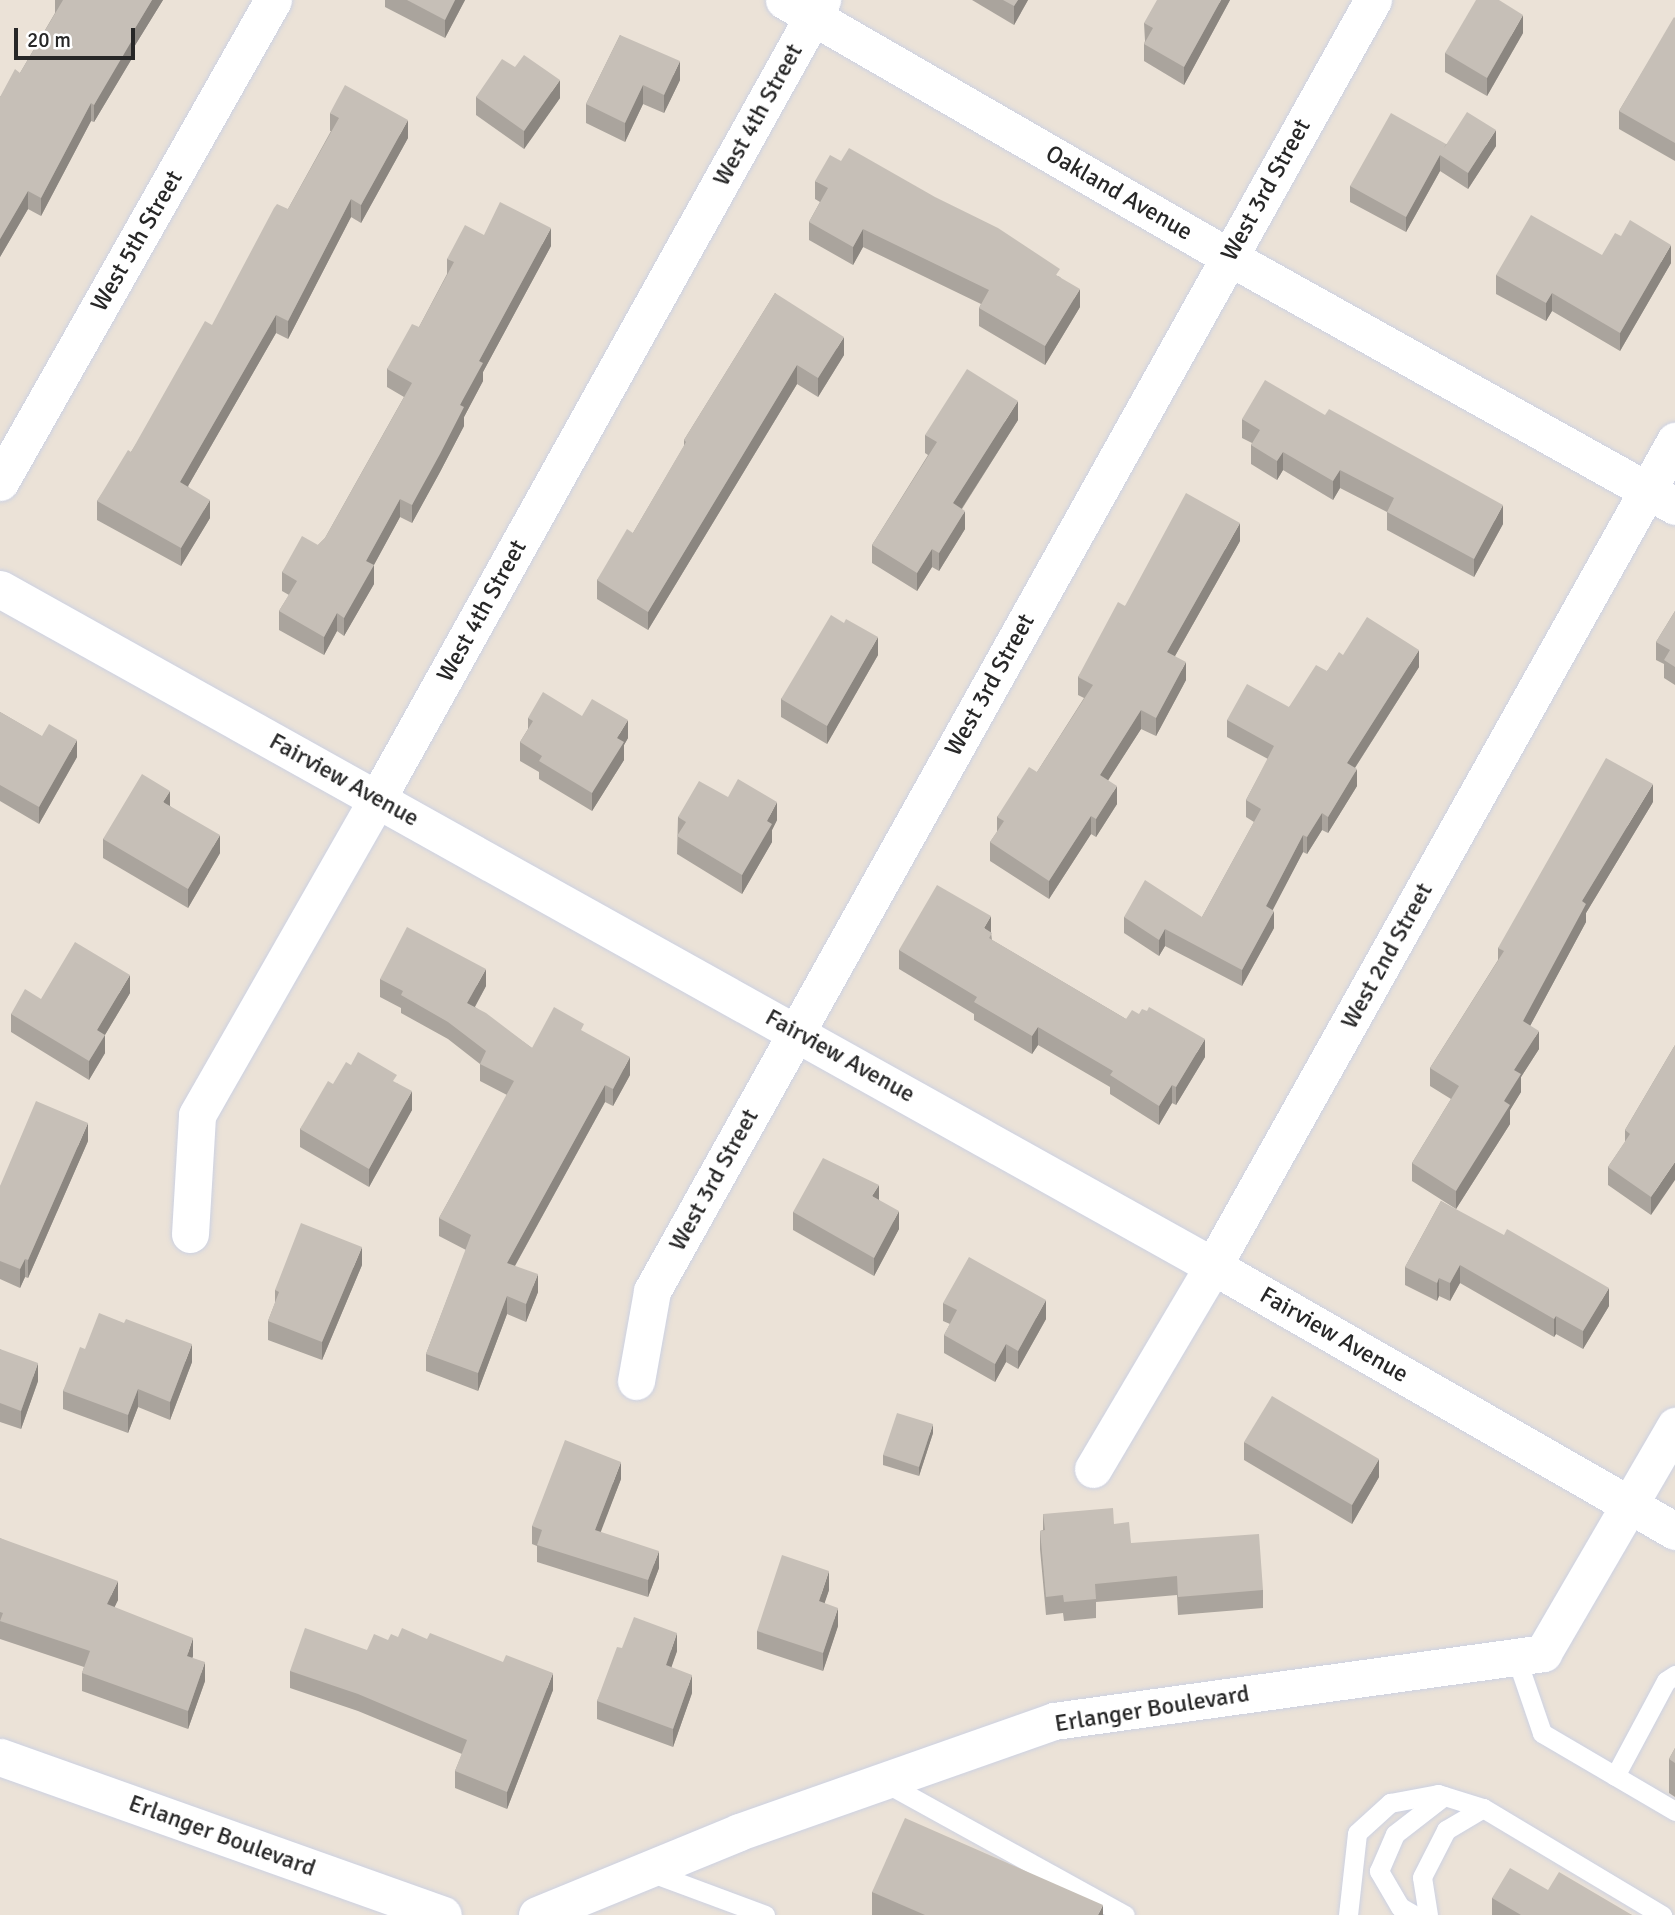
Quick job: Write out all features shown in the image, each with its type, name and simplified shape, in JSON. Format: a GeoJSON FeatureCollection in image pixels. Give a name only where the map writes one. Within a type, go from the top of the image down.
{"type":"FeatureCollection","features":[{"type":"Feature","properties":{"kind":"street","name":"West 5th Street"},"geometry":{"type":"LineString","coordinates":[[0,482],[273,0]]}},
{"type":"Feature","properties":{"kind":"street","name":"West 3rd Street"},"geometry":{"type":"LineString","coordinates":[[636,1381],[652,1291],[1373,0]]}},
{"type":"Feature","properties":{"kind":"street","name":"Oakland Avenue"},"geometry":{"type":"LineString","coordinates":[[806,5],[1229,257],[1661,499]]}},
{"type":"Feature","properties":{"kind":"street","name":"West 4th Street"},"geometry":{"type":"LineString","coordinates":[[190,1234],[197,1115],[377,799],[806,5]]}},
{"type":"Feature","properties":{"kind":"street","name":"West 2nd Street"},"geometry":{"type":"LineString","coordinates":[[1093,1469],[1661,499],[1675,441]]}},
{"type":"Feature","properties":{"kind":"street","name":"Fairview Avenue"},"geometry":{"type":"LineString","coordinates":[[0,589],[797,1032],[1213,1266],[1675,1531]]}},
{"type":"Feature","properties":{"kind":"street"},"geometry":{"type":"LineString","coordinates":[[1631,1506],[1675,1426]]}},
{"type":"Feature","properties":{"kind":"street","name":"Erlanger Boulevard"},"geometry":{"type":"LineString","coordinates":[[537,1915],[739,1832],[1054,1721],[1544,1653],[1631,1506]]}},
{"type":"Feature","properties":{"kind":"street","name":"Erlanger Boulevard"},"geometry":{"type":"LineString","coordinates":[[0,1757],[443,1915]]}},
{"type":"Feature","properties":{"kind":"lane"},"geometry":{"type":"LineString","coordinates":[[1516,1657],[1542,1733],[1675,1811]]}},
{"type":"Feature","properties":{"kind":"lane"},"geometry":{"type":"LineString","coordinates":[[1615,1776],[1666,1681],[1675,1675]]}},
{"type":"Feature","properties":{"kind":"lane"},"geometry":{"type":"LineString","coordinates":[[884,1781],[1125,1915]]}},
{"type":"Feature","properties":{"kind":"lane"},"geometry":{"type":"LineString","coordinates":[[1348,1915],[1357,1833],[1390,1803],[1438,1794],[1483,1808],[1661,1915]]}},
{"type":"Feature","properties":{"kind":"lane"},"geometry":{"type":"LineString","coordinates":[[1414,1915],[1401,1907],[1379,1871],[1395,1834],[1444,1796]]}},
{"type":"Feature","properties":{"kind":"lane"},"geometry":{"type":"LineString","coordinates":[[1428,1915],[1422,1877],[1446,1830],[1483,1808]]}},
{"type":"Feature","properties":{"kind":"lane"},"geometry":{"type":"LineString","coordinates":[[646,1871],[765,1915]]}},
{"type":"Feature","properties":{"kind":"building"},"geometry":{"type":"Polygon","coordinates":[[[63,0],[152,0],[131,35],[134,37],[94,105],[91,103],[41,198],[28,191],[0,239],[0,97],[15,69],[20,73],[63,0]]]}},
{"type":"Feature","properties":{"kind":"building"},"geometry":{"type":"Polygon","coordinates":[[[407,0],[455,0],[445,20],[407,0]]]}},
{"type":"Feature","properties":{"kind":"building"},"geometry":{"type":"Polygon","coordinates":[[[1003,0],[1018,0],[1014,6],[1003,0]]]}},
{"type":"Feature","properties":{"kind":"building"},"geometry":{"type":"Polygon","coordinates":[[[1157,0],[1221,0],[1184,67],[1144,44],[1153,28],[1144,23],[1157,0]]]}},
{"type":"Feature","properties":{"kind":"building"},"geometry":{"type":"Polygon","coordinates":[[[1476,0],[1499,0],[1523,15],[1487,78],[1445,53],[1476,0]]]}},
{"type":"Feature","properties":{"kind":"building"},"geometry":{"type":"Polygon","coordinates":[[[1675,18],[1675,143],[1619,111],[1675,18]]]}},
{"type":"Feature","properties":{"kind":"building"},"geometry":{"type":"Polygon","coordinates":[[[620,35],[680,61],[664,95],[643,85],[625,123],[586,104],[620,35]]]}},
{"type":"Feature","properties":{"kind":"building"},"geometry":{"type":"Polygon","coordinates":[[[524,55],[560,80],[524,131],[476,97],[502,59],[515,67],[524,55]]]}},
{"type":"Feature","properties":{"kind":"building"},"geometry":{"type":"Polygon","coordinates":[[[345,85],[408,120],[361,205],[351,199],[288,321],[276,315],[180,482],[210,500],[181,548],[97,501],[128,450],[131,452],[205,321],[212,325],[274,208],[277,204],[288,209],[339,118],[330,113],[345,85]]]}},
{"type":"Feature","properties":{"kind":"building"},"geometry":{"type":"Polygon","coordinates":[[[1467,112],[1496,130],[1468,173],[1440,155],[1406,217],[1350,186],[1391,113],[1446,144],[1444,148],[1467,112]]]}},
{"type":"Feature","properties":{"kind":"building"},"geometry":{"type":"Polygon","coordinates":[[[849,148],[935,197],[998,228],[1060,269],[1056,275],[1080,289],[1045,346],[979,308],[989,290],[863,229],[853,247],[809,222],[828,188],[815,181],[830,155],[841,161],[849,148]]]}},
{"type":"Feature","properties":{"kind":"building"},"geometry":{"type":"Polygon","coordinates":[[[500,202],[551,228],[479,361],[483,363],[460,405],[464,407],[412,505],[400,499],[366,561],[374,565],[344,618],[337,613],[324,637],[279,611],[297,581],[282,572],[302,536],[318,545],[325,538],[412,383],[387,369],[412,324],[419,327],[454,262],[447,259],[465,225],[484,235],[500,202]]]}},
{"type":"Feature","properties":{"kind":"building"},"geometry":{"type":"Polygon","coordinates":[[[1531,215],[1602,255],[1615,233],[1621,236],[1630,220],[1671,245],[1620,333],[1552,293],[1546,303],[1496,275],[1531,215]]]}},
{"type":"Feature","properties":{"kind":"building"},"geometry":{"type":"Polygon","coordinates":[[[775,293],[844,337],[818,378],[797,365],[648,612],[597,580],[627,529],[633,533],[686,442],[684,440],[775,293]]]}},
{"type":"Feature","properties":{"kind":"building"},"geometry":{"type":"Polygon","coordinates":[[[967,369],[1018,401],[953,503],[965,511],[939,553],[932,549],[917,573],[872,545],[937,442],[925,435],[967,369]]]}},
{"type":"Feature","properties":{"kind":"building"},"geometry":{"type":"Polygon","coordinates":[[[1265,380],[1325,415],[1329,409],[1503,505],[1474,559],[1387,512],[1394,498],[1340,470],[1333,481],[1283,452],[1277,461],[1251,445],[1260,430],[1242,419],[1265,380]]]}},
{"type":"Feature","properties":{"kind":"building"},"geometry":{"type":"Polygon","coordinates":[[[1186,493],[1240,523],[1167,652],[1186,662],[1156,718],[1141,710],[1100,775],[1117,786],[1096,819],[1091,816],[1049,881],[990,842],[1004,821],[997,817],[1029,767],[1037,772],[1093,685],[1078,677],[1118,602],[1125,606],[1186,493]]]}},
{"type":"Feature","properties":{"kind":"building"},"geometry":{"type":"Polygon","coordinates":[[[1675,611],[1675,667],[1664,660],[1670,650],[1656,642],[1675,611]]]}},
{"type":"Feature","properties":{"kind":"building"},"geometry":{"type":"Polygon","coordinates":[[[831,615],[844,623],[846,619],[878,637],[827,726],[781,699],[831,615]]]}},
{"type":"Feature","properties":{"kind":"building"},"geometry":{"type":"Polygon","coordinates":[[[1367,617],[1419,650],[1347,763],[1357,769],[1328,817],[1322,813],[1307,837],[1303,835],[1266,906],[1274,911],[1242,970],[1165,929],[1159,940],[1124,917],[1145,880],[1202,917],[1261,809],[1246,800],[1274,746],[1227,720],[1247,684],[1289,707],[1316,665],[1327,671],[1339,652],[1343,655],[1367,617]]]}},
{"type":"Feature","properties":{"kind":"building"},"geometry":{"type":"Polygon","coordinates":[[[543,692],[582,716],[592,699],[628,720],[617,738],[624,742],[592,793],[539,761],[542,756],[520,742],[533,721],[528,718],[543,692]]]}},
{"type":"Feature","properties":{"kind":"building"},"geometry":{"type":"Polygon","coordinates":[[[0,712],[42,736],[49,724],[77,740],[39,807],[0,785],[0,712]]]}},
{"type":"Feature","properties":{"kind":"building"},"geometry":{"type":"Polygon","coordinates":[[[1606,758],[1653,784],[1582,901],[1586,904],[1523,1021],[1539,1031],[1514,1070],[1521,1074],[1504,1101],[1510,1105],[1456,1191],[1412,1163],[1459,1086],[1430,1068],[1504,951],[1498,948],[1606,758]]]}},
{"type":"Feature","properties":{"kind":"building"},"geometry":{"type":"Polygon","coordinates":[[[142,774],[170,791],[163,802],[220,835],[188,889],[103,839],[142,774]]]}},
{"type":"Feature","properties":{"kind":"building"},"geometry":{"type":"Polygon","coordinates":[[[738,779],[777,802],[767,821],[772,824],[742,875],[677,836],[686,822],[678,817],[699,781],[728,797],[738,779]]]}},
{"type":"Feature","properties":{"kind":"building"},"geometry":{"type":"Polygon","coordinates":[[[937,885],[991,916],[984,928],[992,933],[989,938],[1126,1019],[1132,1010],[1139,1014],[1142,1009],[1147,1011],[1149,1007],[1205,1039],[1176,1087],[1172,1085],[1159,1106],[1110,1075],[1113,1071],[1038,1027],[1032,1036],[974,1002],[977,997],[899,950],[937,885]]]}},
{"type":"Feature","properties":{"kind":"building"},"geometry":{"type":"Polygon","coordinates":[[[407,927],[486,969],[467,1003],[486,1013],[532,1048],[554,1007],[584,1024],[581,1030],[630,1057],[613,1089],[605,1085],[507,1263],[538,1274],[526,1304],[507,1296],[478,1373],[426,1354],[471,1235],[439,1218],[514,1081],[480,1064],[486,1051],[448,1022],[401,995],[403,991],[380,979],[407,927]]]}},
{"type":"Feature","properties":{"kind":"building"},"geometry":{"type":"Polygon","coordinates":[[[75,942],[130,975],[97,1030],[105,1035],[89,1061],[11,1014],[25,989],[41,999],[75,942]]]}},
{"type":"Feature","properties":{"kind":"building"},"geometry":{"type":"Polygon","coordinates":[[[1675,1045],[1675,1162],[1651,1197],[1608,1167],[1630,1134],[1625,1130],[1675,1045]]]}},
{"type":"Feature","properties":{"kind":"building"},"geometry":{"type":"Polygon","coordinates":[[[358,1052],[397,1075],[393,1081],[412,1091],[369,1169],[300,1129],[328,1081],[333,1084],[346,1062],[351,1065],[358,1052]]]}},
{"type":"Feature","properties":{"kind":"building"},"geometry":{"type":"Polygon","coordinates":[[[36,1101],[88,1123],[28,1260],[25,1259],[20,1269],[0,1261],[0,1186],[36,1101]]]}},
{"type":"Feature","properties":{"kind":"building"},"geometry":{"type":"Polygon","coordinates":[[[823,1158],[879,1185],[872,1196],[899,1211],[874,1258],[793,1212],[823,1158]]]}},
{"type":"Feature","properties":{"kind":"building"},"geometry":{"type":"Polygon","coordinates":[[[1441,1201],[1504,1235],[1507,1229],[1609,1288],[1583,1331],[1556,1316],[1554,1319],[1460,1265],[1450,1283],[1439,1278],[1437,1283],[1405,1267],[1441,1201]]]}},
{"type":"Feature","properties":{"kind":"building"},"geometry":{"type":"Polygon","coordinates":[[[301,1223],[362,1247],[322,1342],[268,1321],[279,1292],[275,1290],[301,1223]]]}},
{"type":"Feature","properties":{"kind":"building"},"geometry":{"type":"Polygon","coordinates":[[[969,1257],[1046,1300],[1018,1351],[1006,1344],[995,1364],[944,1335],[957,1310],[943,1303],[969,1257]]]}},
{"type":"Feature","properties":{"kind":"building"},"geometry":{"type":"Polygon","coordinates":[[[99,1313],[124,1323],[126,1319],[192,1344],[170,1402],[138,1389],[128,1415],[63,1391],[80,1347],[85,1349],[99,1313]]]}},
{"type":"Feature","properties":{"kind":"building"},"geometry":{"type":"Polygon","coordinates":[[[0,1349],[38,1363],[21,1411],[0,1403],[0,1349]]]}},
{"type":"Feature","properties":{"kind":"building"},"geometry":{"type":"Polygon","coordinates":[[[1272,1396],[1379,1459],[1352,1505],[1244,1442],[1272,1396]]]}},
{"type":"Feature","properties":{"kind":"building"},"geometry":{"type":"Polygon","coordinates":[[[897,1413],[933,1424],[919,1467],[883,1455],[897,1413]]]}},
{"type":"Feature","properties":{"kind":"building"},"geometry":{"type":"Polygon","coordinates":[[[565,1440],[621,1462],[595,1530],[659,1551],[648,1580],[537,1545],[542,1530],[532,1526],[565,1440]]]}},
{"type":"Feature","properties":{"kind":"building"},"geometry":{"type":"Polygon","coordinates":[[[1113,1508],[1114,1524],[1129,1522],[1131,1543],[1259,1534],[1263,1590],[1178,1597],[1177,1576],[1095,1584],[1096,1599],[1064,1602],[1063,1595],[1046,1597],[1040,1531],[1045,1530],[1043,1514],[1113,1508]]]}},
{"type":"Feature","properties":{"kind":"building"},"geometry":{"type":"Polygon","coordinates":[[[0,1538],[118,1581],[107,1604],[193,1638],[187,1656],[205,1662],[188,1711],[82,1673],[90,1651],[0,1621],[3,1613],[0,1612],[0,1538]]]}},
{"type":"Feature","properties":{"kind":"building"},"geometry":{"type":"Polygon","coordinates":[[[782,1555],[829,1571],[819,1601],[838,1608],[823,1653],[757,1631],[782,1555]]]}},
{"type":"Feature","properties":{"kind":"building"},"geometry":{"type":"Polygon","coordinates":[[[634,1617],[677,1633],[666,1665],[692,1675],[673,1729],[597,1701],[617,1647],[622,1648],[634,1617]]]}},
{"type":"Feature","properties":{"kind":"building"},"geometry":{"type":"Polygon","coordinates":[[[305,1628],[367,1650],[374,1634],[388,1640],[391,1634],[398,1637],[402,1628],[427,1639],[430,1633],[503,1662],[506,1655],[553,1673],[507,1792],[455,1771],[467,1740],[358,1694],[290,1671],[305,1628]]]}},
{"type":"Feature","properties":{"kind":"building"},"geometry":{"type":"Polygon","coordinates":[[[1675,1748],[1675,1763],[1669,1759],[1675,1748]]]}},
{"type":"Feature","properties":{"kind":"building"},"geometry":{"type":"Polygon","coordinates":[[[905,1818],[1103,1905],[1098,1915],[925,1915],[872,1892],[905,1818]]]}},
{"type":"Feature","properties":{"kind":"building"},"geometry":{"type":"Polygon","coordinates":[[[1510,1868],[1548,1890],[1559,1872],[1632,1915],[1521,1915],[1492,1898],[1510,1868]]]}}]}
